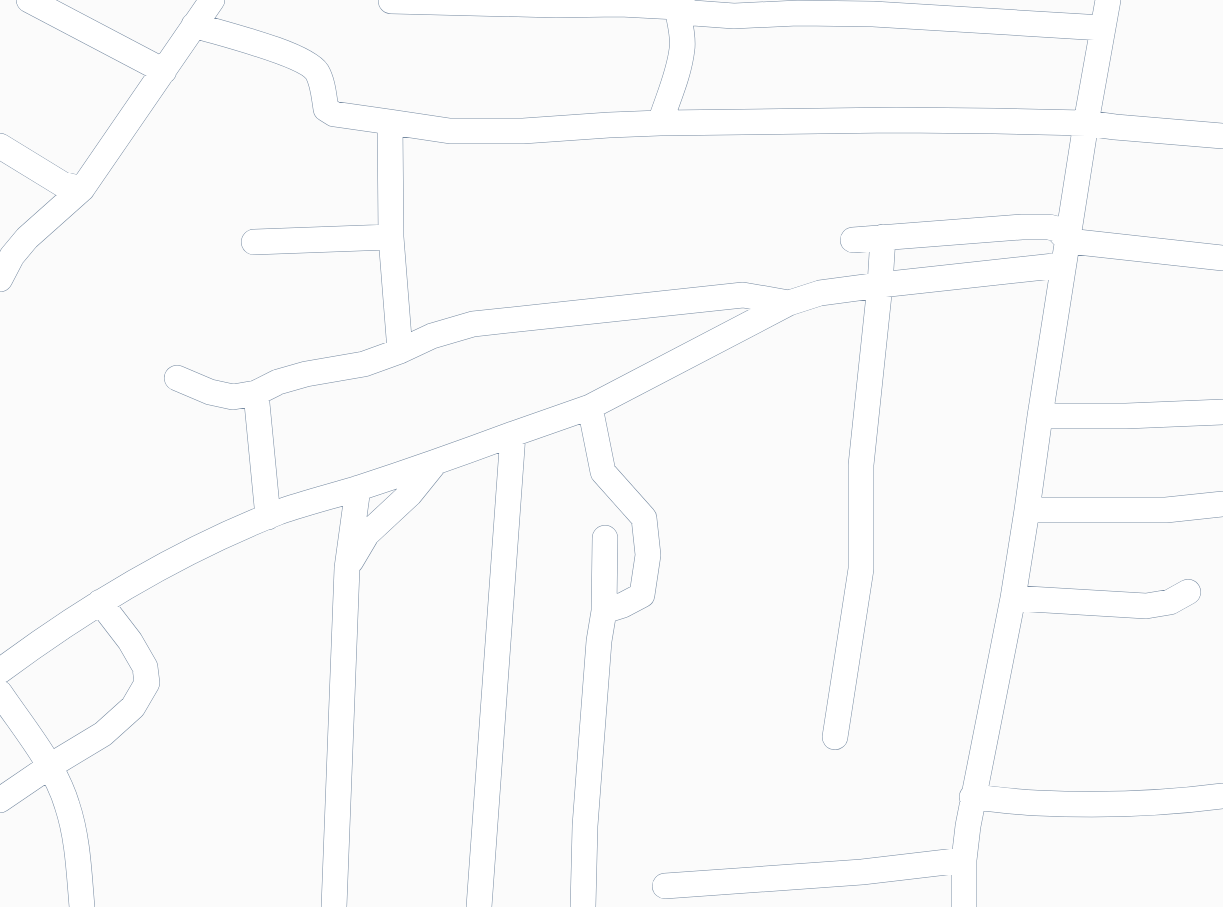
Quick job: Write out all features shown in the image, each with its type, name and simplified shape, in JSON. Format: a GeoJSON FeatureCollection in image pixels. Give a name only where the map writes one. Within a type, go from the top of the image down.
{"type":"FeatureCollection","features":[{"type":"Feature","properties":{"kind":"street"},"geometry":{"type":"LineString","coordinates":[[29,0],[164,71]]}},
{"type":"Feature","properties":{"kind":"street"},"geometry":{"type":"LineString","coordinates":[[0,279],[12,256],[27,238],[82,189],[212,0]]}},
{"type":"Feature","properties":{"kind":"street"},"geometry":{"type":"LineString","coordinates":[[964,907],[964,860],[972,796],[1013,598],[1086,123],[1108,0]]}},
{"type":"Feature","properties":{"kind":"street"},"geometry":{"type":"LineString","coordinates":[[391,1],[556,5],[620,4],[677,7],[693,13],[734,16],[798,13],[872,14],[1103,28]]}},
{"type":"Feature","properties":{"kind":"street"},"geometry":{"type":"LineString","coordinates":[[660,123],[676,81],[683,47],[677,7]]}},
{"type":"Feature","properties":{"kind":"street"},"geometry":{"type":"LineString","coordinates":[[194,26],[262,44],[306,63],[316,71],[321,82],[326,109],[334,114],[450,131],[523,131],[660,123],[896,120],[1086,123],[1223,136]]}},
{"type":"Feature","properties":{"kind":"street"},"geometry":{"type":"LineString","coordinates":[[390,122],[392,237],[400,351]]}},
{"type":"Feature","properties":{"kind":"street"},"geometry":{"type":"LineString","coordinates":[[0,146],[62,184],[82,189]]}},
{"type":"Feature","properties":{"kind":"street"},"geometry":{"type":"LineString","coordinates":[[853,240],[1022,227],[1048,227],[1057,229],[1066,253]]}},
{"type":"Feature","properties":{"kind":"street"},"geometry":{"type":"LineString","coordinates":[[254,242],[392,237]]}},
{"type":"Feature","properties":{"kind":"street"},"geometry":{"type":"LineString","coordinates":[[835,737],[861,569],[861,465],[883,238]]}},
{"type":"Feature","properties":{"kind":"street"},"geometry":{"type":"LineString","coordinates":[[0,671],[48,635],[100,602],[197,548],[268,517],[435,463],[590,407],[789,303],[820,293],[1066,253],[1223,258]]}},
{"type":"Feature","properties":{"kind":"street"},"geometry":{"type":"LineString","coordinates":[[177,378],[210,392],[234,397],[256,393],[278,382],[306,374],[364,364],[400,351],[432,336],[473,324],[743,295],[789,303]]}},
{"type":"Feature","properties":{"kind":"street"},"geometry":{"type":"LineString","coordinates":[[256,393],[268,517]]}},
{"type":"Feature","properties":{"kind":"street"},"geometry":{"type":"LineString","coordinates":[[590,407],[603,472],[644,518],[648,555],[642,595],[624,605],[604,611]]}},
{"type":"Feature","properties":{"kind":"street"},"geometry":{"type":"LineString","coordinates":[[1040,416],[1126,416],[1223,412]]}},
{"type":"Feature","properties":{"kind":"street"},"geometry":{"type":"LineString","coordinates":[[479,907],[513,434]]}},
{"type":"Feature","properties":{"kind":"street"},"geometry":{"type":"LineString","coordinates":[[348,568],[367,534],[410,494],[435,463]]}},
{"type":"Feature","properties":{"kind":"street"},"geometry":{"type":"LineString","coordinates":[[334,907],[348,568],[358,488]]}},
{"type":"Feature","properties":{"kind":"street"},"geometry":{"type":"LineString","coordinates":[[1027,510],[1166,510],[1223,504]]}},
{"type":"Feature","properties":{"kind":"street"},"geometry":{"type":"LineString","coordinates":[[583,907],[585,826],[599,641],[604,611],[605,538]]}},
{"type":"Feature","properties":{"kind":"street"},"geometry":{"type":"LineString","coordinates":[[1013,598],[1146,606],[1170,602],[1188,592]]}},
{"type":"Feature","properties":{"kind":"street"},"geometry":{"type":"LineString","coordinates":[[0,800],[50,766],[103,734],[133,707],[147,683],[145,667],[130,641],[100,602]]}},
{"type":"Feature","properties":{"kind":"street"},"geometry":{"type":"LineString","coordinates":[[0,693],[50,766],[67,804],[77,848],[82,907]]}},
{"type":"Feature","properties":{"kind":"street"},"geometry":{"type":"LineString","coordinates":[[972,796],[1036,803],[1088,804],[1175,802],[1223,796]]}},
{"type":"Feature","properties":{"kind":"street"},"geometry":{"type":"LineString","coordinates":[[665,886],[862,872],[964,860]]}}]}
